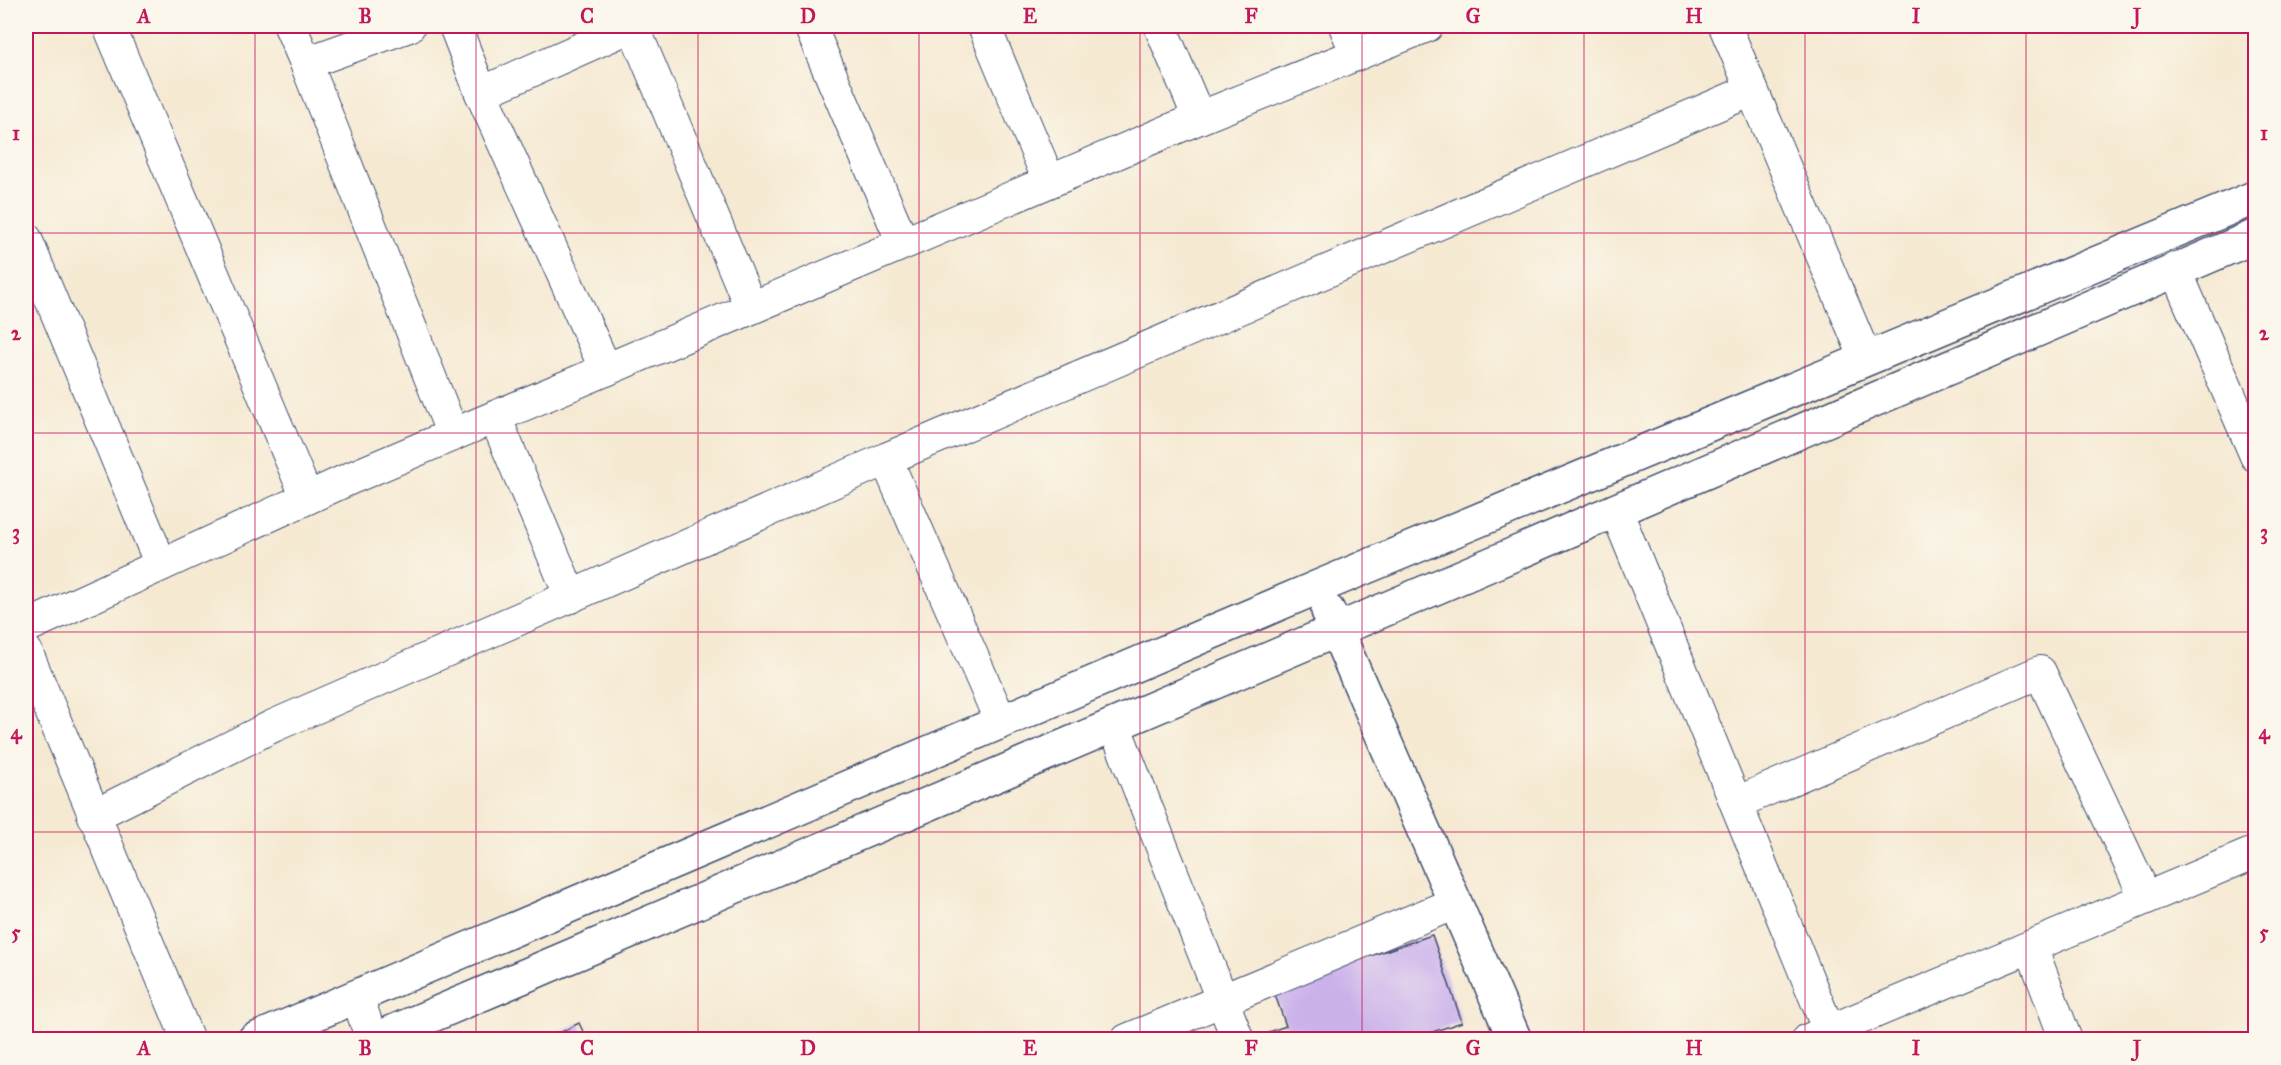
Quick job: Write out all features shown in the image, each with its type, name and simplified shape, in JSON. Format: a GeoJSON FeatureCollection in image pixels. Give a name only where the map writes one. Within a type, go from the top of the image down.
{"type":"FeatureCollection","features":[{"type":"Feature","properties":{"kind":"street"},"geometry":{"type":"LineString","coordinates":[[109,26],[307,498]]}},
{"type":"Feature","properties":{"kind":"street"},"geometry":{"type":"LineString","coordinates":[[290,26],[453,435]]}},
{"type":"Feature","properties":{"kind":"street"},"geometry":{"type":"LineString","coordinates":[[306,63],[409,26]]}},
{"type":"Feature","properties":{"kind":"street"},"geometry":{"type":"LineString","coordinates":[[454,26],[481,93],[606,370]]}},
{"type":"Feature","properties":{"kind":"street"},"geometry":{"type":"LineString","coordinates":[[481,93],[633,26],[751,308]]}},
{"type":"Feature","properties":{"kind":"street"},"geometry":{"type":"LineString","coordinates":[[810,26],[903,243]]}},
{"type":"Feature","properties":{"kind":"street"},"geometry":{"type":"LineString","coordinates":[[984,26],[1049,181]]}},
{"type":"Feature","properties":{"kind":"street"},"geometry":{"type":"LineString","coordinates":[[1160,26],[1199,118]]}},
{"type":"Feature","properties":{"kind":"street"},"geometry":{"type":"LineString","coordinates":[[1345,26],[1357,54]]}},
{"type":"Feature","properties":{"kind":"street"},"geometry":{"type":"LineString","coordinates":[[26,627],[307,498],[453,435],[1199,118],[1427,26]]}},
{"type":"Feature","properties":{"kind":"street"},"geometry":{"type":"LineString","coordinates":[[1725,26],[1866,359]]}},
{"type":"Feature","properties":{"kind":"street"},"geometry":{"type":"LineString","coordinates":[[93,816],[273,726],[886,459],[1752,90]]}},
{"type":"Feature","properties":{"kind":"street"},"geometry":{"type":"LineString","coordinates":[[254,1040],[1318,587],[2256,197]]}},
{"type":"Feature","properties":{"kind":"street"},"geometry":{"type":"LineString","coordinates":[[357,996],[373,1040],[2256,236]]}},
{"type":"Feature","properties":{"kind":"street"},"geometry":{"type":"LineString","coordinates":[[26,239],[161,565]]}},
{"type":"Feature","properties":{"kind":"street"},"geometry":{"type":"LineString","coordinates":[[2175,270],[2256,456]]}},
{"type":"Feature","properties":{"kind":"street"},"geometry":{"type":"LineString","coordinates":[[495,417],[571,597]]}},
{"type":"Feature","properties":{"kind":"street"},"geometry":{"type":"LineString","coordinates":[[886,459],[1001,722]]}},
{"type":"Feature","properties":{"kind":"street"},"geometry":{"type":"LineString","coordinates":[[1616,510],[1736,803],[1818,1035],[2256,852]]}},
{"type":"Feature","properties":{"kind":"street"},"geometry":{"type":"LineString","coordinates":[[1318,587],[1515,1040]]}},
{"type":"Feature","properties":{"kind":"street"},"geometry":{"type":"LineString","coordinates":[[26,651],[188,1040]]}},
{"type":"Feature","properties":{"kind":"street"},"geometry":{"type":"LineString","coordinates":[[1736,803],[2040,672],[2146,898]]}},
{"type":"Feature","properties":{"kind":"street"},"geometry":{"type":"LineString","coordinates":[[1114,724],[1238,1040]]}},
{"type":"Feature","properties":{"kind":"street"},"geometry":{"type":"LineString","coordinates":[[1127,1040],[1455,903]]}},
{"type":"Feature","properties":{"kind":"street"},"geometry":{"type":"LineString","coordinates":[[2031,946],[2066,1040]]}},
{"type":"Feature","properties":{"kind":"building"},"geometry":{"type":"Polygon","coordinates":[[[1432,935],[1462,1022],[1409,1040],[1272,1040],[1269,1032],[1286,1026],[1273,989],[1432,935]]]}},
{"type":"Feature","properties":{"kind":"building"},"geometry":{"type":"Polygon","coordinates":[[[579,1023],[587,1040],[546,1040],[579,1023]]]}}]}
